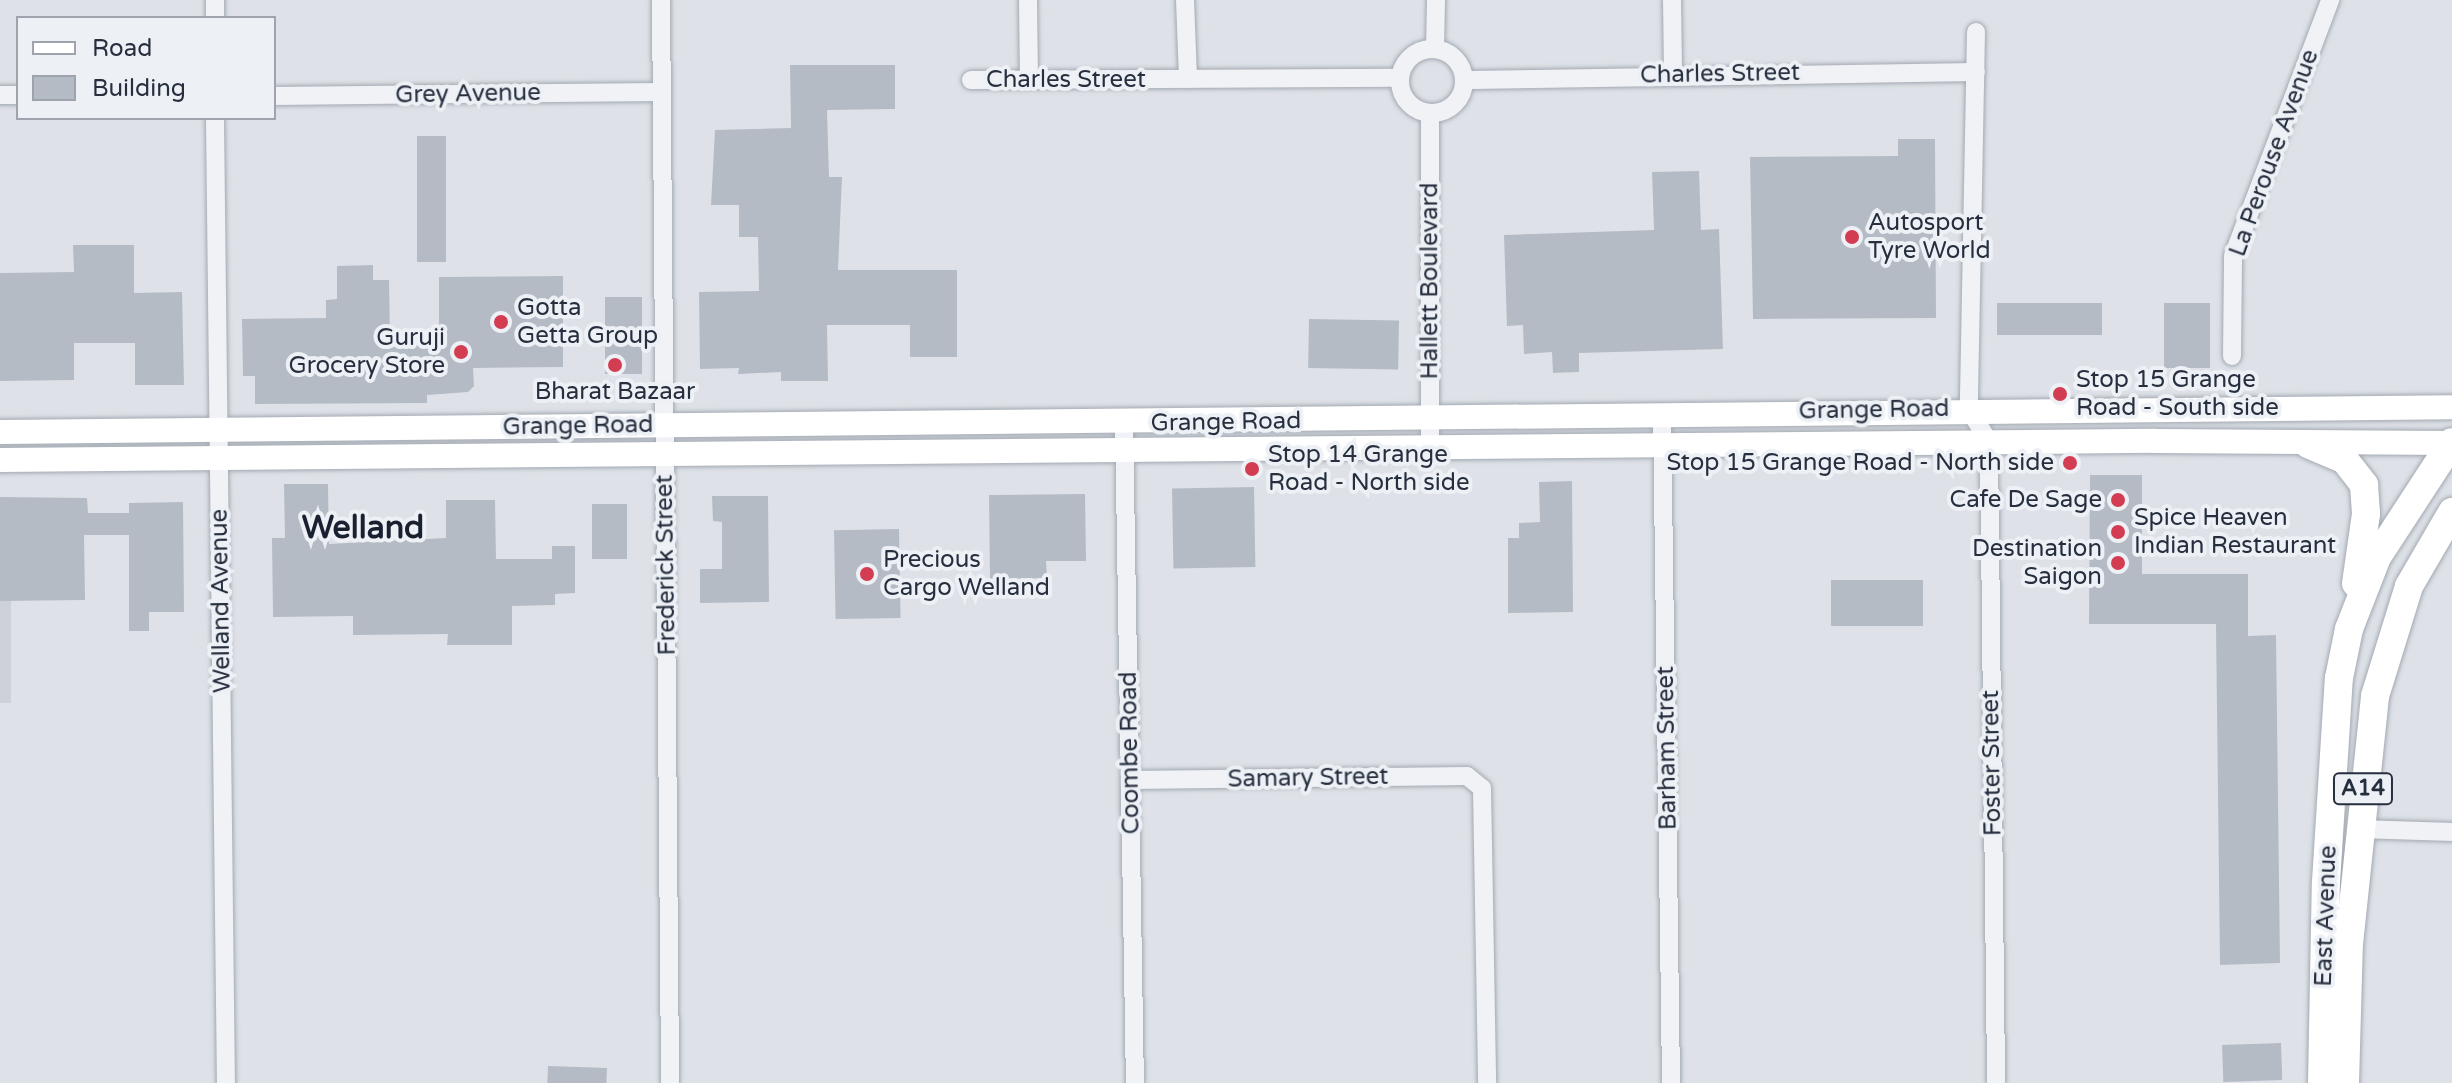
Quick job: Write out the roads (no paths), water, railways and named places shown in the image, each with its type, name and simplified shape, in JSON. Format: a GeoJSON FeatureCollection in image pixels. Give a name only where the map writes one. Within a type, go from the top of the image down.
{"type":"FeatureCollection","features":[{"type":"Feature","properties":{"kind":"main road","name":"Grange Road"},"geometry":{"type":"LineString","coordinates":[[0,432],[1124,423],[1969,409],[2452,407]]}},
{"type":"Feature","properties":{"kind":"main road","name":"Grange Road"},"geometry":{"type":"LineString","coordinates":[[0,460],[665,457],[1989,442],[2452,442]]}},
{"type":"Feature","properties":{"kind":"main road","name":"East Avenue"},"geometry":{"type":"LineString","coordinates":[[2322,1083],[2333,739],[2352,620],[2377,557],[2452,442]]}},
{"type":"Feature","properties":{"kind":"main road"},"geometry":{"type":"LineString","coordinates":[[2308,444],[2353,467],[2367,495],[2352,620]]}},
{"type":"Feature","properties":{"kind":"main road","name":"East Avenue"},"geometry":{"type":"LineString","coordinates":[[2345,1083],[2360,829],[2383,662],[2409,586],[2452,512]]}},
{"type":"Feature","properties":{"kind":"street","name":"Frederick Street"},"geometry":{"type":"LineString","coordinates":[[661,0],[670,1083]]}},
{"type":"Feature","properties":{"kind":"street"},"geometry":{"type":"LineString","coordinates":[[1028,0],[1029,79]]}},
{"type":"Feature","properties":{"kind":"street"},"geometry":{"type":"LineString","coordinates":[[1185,0],[1188,79]]}},
{"type":"Feature","properties":{"kind":"street"},"geometry":{"type":"LineString","coordinates":[[1435,49],[1436,0]]}},
{"type":"Feature","properties":{"kind":"street"},"geometry":{"type":"LineString","coordinates":[[1672,0],[1673,74]]}},
{"type":"Feature","properties":{"kind":"street","name":"La Perouse Avenue"},"geometry":{"type":"LineString","coordinates":[[2232,356],[2233,256],[2330,0]]}},
{"type":"Feature","properties":{"kind":"street"},"geometry":{"type":"LineString","coordinates":[[1976,32],[1969,409],[1989,442]]}},
{"type":"Feature","properties":{"kind":"street"},"geometry":{"type":"LineString","coordinates":[[1435,49],[1454,58],[1465,80],[1456,104],[1430,114],[1408,103],[1400,78],[1412,57],[1435,49]]}},
{"type":"Feature","properties":{"kind":"street","name":"Charles Street"},"geometry":{"type":"LineString","coordinates":[[1465,80],[1673,74],[1976,72]]}},
{"type":"Feature","properties":{"kind":"street","name":"Charles Street"},"geometry":{"type":"LineString","coordinates":[[971,80],[1400,78]]}},
{"type":"Feature","properties":{"kind":"street","name":"Grey Avenue"},"geometry":{"type":"LineString","coordinates":[[276,96],[662,92]]}},
{"type":"Feature","properties":{"kind":"street","name":"Hallett Boulevard"},"geometry":{"type":"LineString","coordinates":[[1430,114],[1430,448]]}},
{"type":"Feature","properties":{"kind":"street","name":"Welland Avenue"},"geometry":{"type":"LineString","coordinates":[[215,120],[226,1083]]}},
{"type":"Feature","properties":{"kind":"street","name":"Barham Street"},"geometry":{"type":"LineString","coordinates":[[1662,413],[1671,1083]]}},
{"type":"Feature","properties":{"kind":"street","name":"Coombe Road"},"geometry":{"type":"LineString","coordinates":[[1124,423],[1135,1083]]}},
{"type":"Feature","properties":{"kind":"street","name":"Foster Street"},"geometry":{"type":"LineString","coordinates":[[1989,442],[1996,1083]]}},
{"type":"Feature","properties":{"kind":"street","name":"Samary Street"},"geometry":{"type":"LineString","coordinates":[[1131,780],[1467,776],[1482,788],[1487,1083]]}},
{"type":"Feature","properties":{"kind":"street"},"geometry":{"type":"LineString","coordinates":[[2360,829],[2452,832]]}},
{"type":"Feature","properties":{"kind":"place","name":"Autosport Tyre World"},"geometry":{"type":"Point","coordinates":[1852,237]}},
{"type":"Feature","properties":{"kind":"place","name":"Gotta Getta Group"},"geometry":{"type":"Point","coordinates":[501,322]}},
{"type":"Feature","properties":{"kind":"place","name":"Guruji Grocery Store"},"geometry":{"type":"Point","coordinates":[461,352]}},
{"type":"Feature","properties":{"kind":"place","name":"Bharat Bazaar"},"geometry":{"type":"Point","coordinates":[615,365]}},
{"type":"Feature","properties":{"kind":"place","name":"Stop 15 Grange Road - South side"},"geometry":{"type":"Point","coordinates":[2060,394]}},
{"type":"Feature","properties":{"kind":"place","name":"Stop 15 Grange Road - North side"},"geometry":{"type":"Point","coordinates":[2070,463]}},
{"type":"Feature","properties":{"kind":"place","name":"Stop 14 Grange Road - North side"},"geometry":{"type":"Point","coordinates":[1252,469]}},
{"type":"Feature","properties":{"kind":"place","name":"Cafe De Sage"},"geometry":{"type":"Point","coordinates":[2118,500]}},
{"type":"Feature","properties":{"kind":"place","name":"Spice Heaven Indian Restaurant"},"geometry":{"type":"Point","coordinates":[2118,532]}},
{"type":"Feature","properties":{"kind":"place","name":"Destination Saigon"},"geometry":{"type":"Point","coordinates":[2118,563]}},
{"type":"Feature","properties":{"kind":"place","name":"Precious Cargo Welland"},"geometry":{"type":"Point","coordinates":[867,574]}},
{"type":"Feature","properties":{"kind":"district","name":"Welland"},"geometry":{"type":"Point","coordinates":[363,528]}}]}
